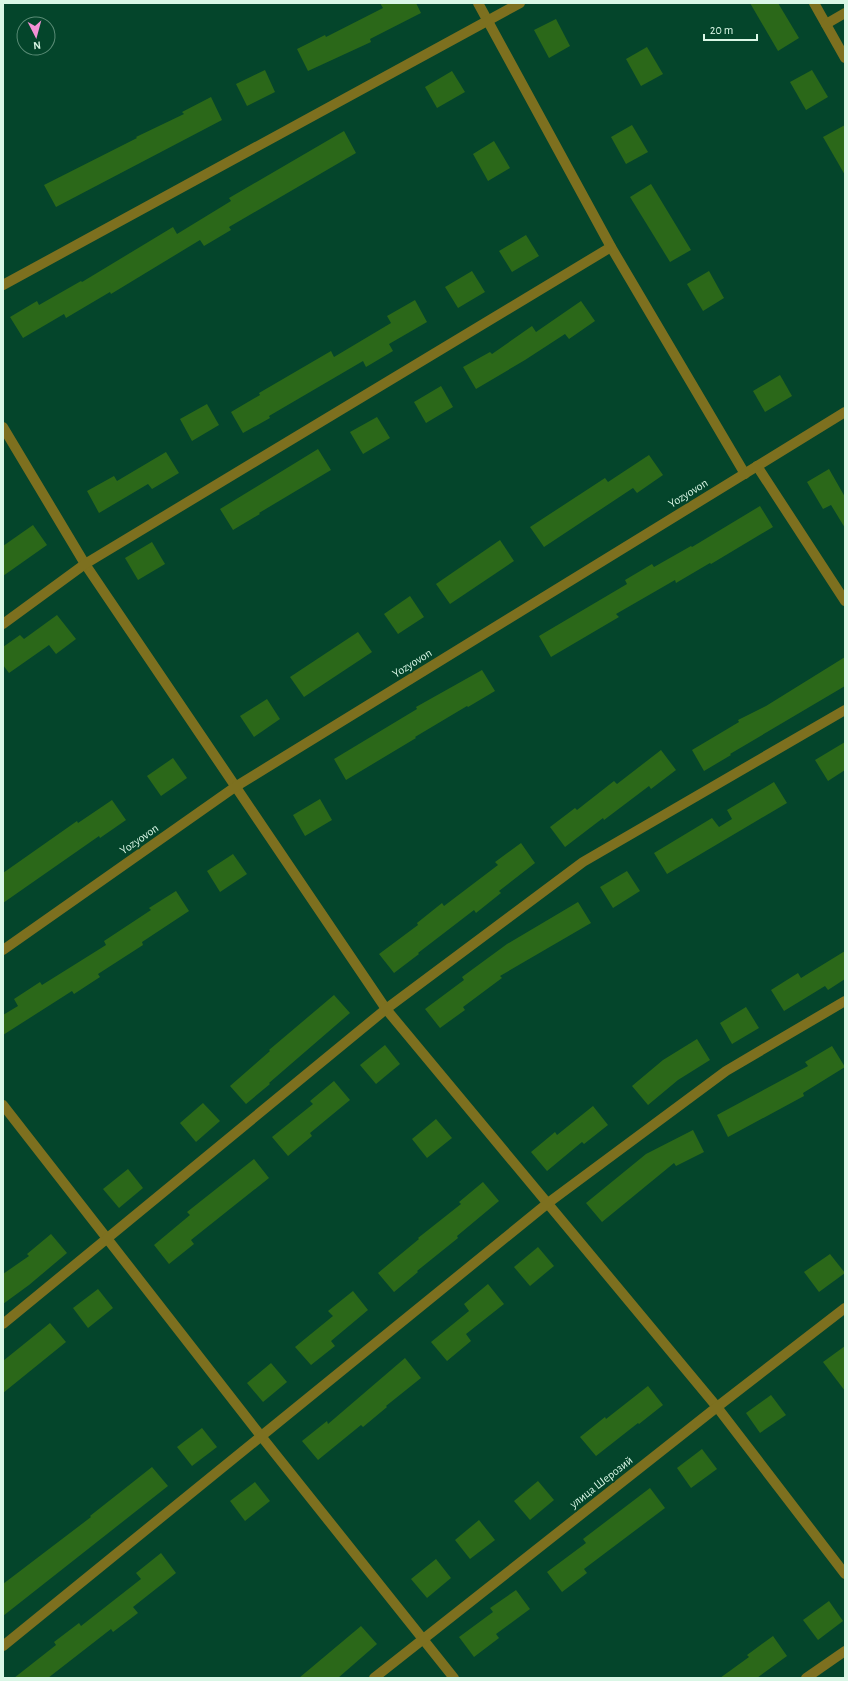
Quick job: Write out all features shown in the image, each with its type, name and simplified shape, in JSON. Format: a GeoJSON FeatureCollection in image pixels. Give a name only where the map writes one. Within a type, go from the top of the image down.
{"type":"FeatureCollection","features":[{"type":"Feature","properties":{"kind":"street"},"geometry":{"type":"LineString","coordinates":[[478,3],[611,247],[745,474]]}},
{"type":"Feature","properties":{"kind":"street"},"geometry":{"type":"LineString","coordinates":[[3,285],[520,3]]}},
{"type":"Feature","properties":{"kind":"street"},"geometry":{"type":"LineString","coordinates":[[814,3],[845,58]]}},
{"type":"Feature","properties":{"kind":"street"},"geometry":{"type":"LineString","coordinates":[[826,24],[845,13]]}},
{"type":"Feature","properties":{"kind":"street"},"geometry":{"type":"LineString","coordinates":[[3,624],[85,564],[611,247]]}},
{"type":"Feature","properties":{"kind":"street","name":"Yozyovon"},"geometry":{"type":"LineString","coordinates":[[3,950],[235,787],[845,412]]}},
{"type":"Feature","properties":{"kind":"street"},"geometry":{"type":"LineString","coordinates":[[3,427],[85,564],[386,1009],[717,1406],[845,1574]]}},
{"type":"Feature","properties":{"kind":"street"},"geometry":{"type":"LineString","coordinates":[[757,466],[845,602]]}},
{"type":"Feature","properties":{"kind":"street"},"geometry":{"type":"LineString","coordinates":[[3,1324],[386,1009],[583,862],[845,710]]}},
{"type":"Feature","properties":{"kind":"street"},"geometry":{"type":"LineString","coordinates":[[3,1646],[548,1203],[726,1071],[845,1001]]}},
{"type":"Feature","properties":{"kind":"street"},"geometry":{"type":"LineString","coordinates":[[3,1105],[261,1436],[454,1678]]}},
{"type":"Feature","properties":{"kind":"street","name":"улица Шерозий"},"geometry":{"type":"LineString","coordinates":[[374,1678],[717,1406],[845,1308]]}},
{"type":"Feature","properties":{"kind":"street"},"geometry":{"type":"LineString","coordinates":[[806,1678],[845,1651]]}},
{"type":"Feature","properties":{"kind":"building"},"geometry":{"type":"Polygon","coordinates":[[[380,3],[416,3],[421,13],[370,39],[371,42],[308,71],[297,49],[325,35],[326,37],[383,8],[380,3]]]}},
{"type":"Feature","properties":{"kind":"building"},"geometry":{"type":"Polygon","coordinates":[[[750,3],[778,3],[799,38],[778,51],[750,3]]]}},
{"type":"Feature","properties":{"kind":"building"},"geometry":{"type":"Polygon","coordinates":[[[556,19],[570,46],[549,58],[534,30],[556,19]]]}},
{"type":"Feature","properties":{"kind":"building"},"geometry":{"type":"Polygon","coordinates":[[[647,47],[663,74],[641,86],[626,59],[647,47]]]}},
{"type":"Feature","properties":{"kind":"building"},"geometry":{"type":"Polygon","coordinates":[[[265,70],[275,92],[247,106],[236,84],[265,70]]]}},
{"type":"Feature","properties":{"kind":"building"},"geometry":{"type":"Polygon","coordinates":[[[812,70],[828,97],[806,110],[790,82],[812,70]]]}},
{"type":"Feature","properties":{"kind":"building"},"geometry":{"type":"Polygon","coordinates":[[[452,71],[465,92],[437,108],[425,87],[452,71]]]}},
{"type":"Feature","properties":{"kind":"building"},"geometry":{"type":"Polygon","coordinates":[[[211,97],[222,120],[56,207],[44,185],[184,114],[182,112],[211,97]]]}},
{"type":"Feature","properties":{"kind":"building"},"geometry":{"type":"Polygon","coordinates":[[[632,125],[648,152],[626,164],[611,137],[632,125]]]}},
{"type":"Feature","properties":{"kind":"building"},"geometry":{"type":"Polygon","coordinates":[[[845,125],[845,175],[823,137],[845,125]]]}},
{"type":"Feature","properties":{"kind":"building"},"geometry":{"type":"Polygon","coordinates":[[[344,131],[356,153],[229,227],[231,230],[204,246],[200,240],[111,294],[110,292],[66,318],[64,314],[23,338],[10,317],[37,301],[39,305],[81,281],[82,282],[173,227],[177,234],[231,201],[229,198],[344,131]]]}},
{"type":"Feature","properties":{"kind":"building"},"geometry":{"type":"Polygon","coordinates":[[[494,141],[510,168],[488,181],[473,154],[494,141]]]}},
{"type":"Feature","properties":{"kind":"building"},"geometry":{"type":"Polygon","coordinates":[[[651,184],[691,250],[670,262],[630,197],[651,184]]]}},
{"type":"Feature","properties":{"kind":"building"},"geometry":{"type":"Polygon","coordinates":[[[526,235],[539,256],[512,272],[499,251],[526,235]]]}},
{"type":"Feature","properties":{"kind":"building"},"geometry":{"type":"Polygon","coordinates":[[[472,271],[485,292],[458,308],[445,287],[472,271]]]}},
{"type":"Feature","properties":{"kind":"building"},"geometry":{"type":"Polygon","coordinates":[[[709,271],[724,298],[703,311],[687,284],[709,271]]]}},
{"type":"Feature","properties":{"kind":"building"},"geometry":{"type":"Polygon","coordinates":[[[415,300],[427,322],[389,344],[393,351],[366,367],[363,361],[269,416],[270,418],[243,433],[231,412],[260,395],[259,393],[331,351],[334,357],[391,323],[387,316],[415,300]]]}},
{"type":"Feature","properties":{"kind":"building"},"geometry":{"type":"Polygon","coordinates":[[[581,301],[595,321],[569,339],[565,334],[476,389],[463,367],[490,352],[492,354],[532,326],[536,332],[581,301]]]}},
{"type":"Feature","properties":{"kind":"building"},"geometry":{"type":"Polygon","coordinates":[[[780,375],[792,396],[765,412],[753,391],[780,375]]]}},
{"type":"Feature","properties":{"kind":"building"},"geometry":{"type":"Polygon","coordinates":[[[441,386],[453,407],[426,423],[414,402],[441,386]]]}},
{"type":"Feature","properties":{"kind":"building"},"geometry":{"type":"Polygon","coordinates":[[[207,404],[219,425],[192,441],[180,419],[207,404]]]}},
{"type":"Feature","properties":{"kind":"building"},"geometry":{"type":"Polygon","coordinates":[[[377,417],[390,438],[363,454],[350,432],[377,417]]]}},
{"type":"Feature","properties":{"kind":"building"},"geometry":{"type":"Polygon","coordinates":[[[318,449],[331,470],[233,530],[220,509],[318,449]]]}},
{"type":"Feature","properties":{"kind":"building"},"geometry":{"type":"Polygon","coordinates":[[[166,452],[179,473],[152,489],[148,484],[99,513],[87,491],[114,476],[117,481],[166,452]]]}},
{"type":"Feature","properties":{"kind":"building"},"geometry":{"type":"Polygon","coordinates":[[[649,455],[663,475],[637,493],[633,488],[544,547],[530,527],[605,478],[608,482],[649,455]]]}},
{"type":"Feature","properties":{"kind":"building"},"geometry":{"type":"Polygon","coordinates":[[[829,469],[845,497],[845,528],[831,505],[823,509],[807,482],[829,469]]]}},
{"type":"Feature","properties":{"kind":"building"},"geometry":{"type":"Polygon","coordinates":[[[760,506],[773,527],[711,564],[710,563],[676,583],[675,580],[616,614],[619,617],[551,657],[539,636],[627,584],[625,580],[652,564],[654,567],[691,546],[692,547],[760,506]]]}},
{"type":"Feature","properties":{"kind":"building"},"geometry":{"type":"Polygon","coordinates":[[[33,525],[47,545],[3,576],[3,546],[33,525]]]}},
{"type":"Feature","properties":{"kind":"building"},"geometry":{"type":"Polygon","coordinates":[[[500,540],[514,561],[450,604],[436,584],[500,540]]]}},
{"type":"Feature","properties":{"kind":"building"},"geometry":{"type":"Polygon","coordinates":[[[152,542],[165,564],[138,580],[125,558],[152,542]]]}},
{"type":"Feature","properties":{"kind":"building"},"geometry":{"type":"Polygon","coordinates":[[[410,596],[424,617],[398,634],[384,614],[410,596]]]}},
{"type":"Feature","properties":{"kind":"building"},"geometry":{"type":"Polygon","coordinates":[[[57,615],[76,639],[56,654],[49,645],[9,673],[3,665],[3,647],[20,635],[24,639],[57,615]]]}},
{"type":"Feature","properties":{"kind":"building"},"geometry":{"type":"Polygon","coordinates":[[[358,632],[372,652],[304,697],[290,677],[358,632]]]}},
{"type":"Feature","properties":{"kind":"building"},"geometry":{"type":"Polygon","coordinates":[[[845,657],[845,686],[704,771],[692,750],[739,722],[738,720],[766,706],[845,657]]]}},
{"type":"Feature","properties":{"kind":"building"},"geometry":{"type":"Polygon","coordinates":[[[482,670],[495,691],[415,737],[416,738],[346,780],[334,759],[417,709],[416,707],[482,670]]]}},
{"type":"Feature","properties":{"kind":"building"},"geometry":{"type":"Polygon","coordinates":[[[267,699],[280,719],[254,737],[240,716],[267,699]]]}},
{"type":"Feature","properties":{"kind":"building"},"geometry":{"type":"Polygon","coordinates":[[[845,742],[845,770],[828,781],[815,760],[845,742]]]}},
{"type":"Feature","properties":{"kind":"building"},"geometry":{"type":"Polygon","coordinates":[[[661,750],[676,770],[651,789],[649,786],[565,847],[550,827],[575,808],[577,810],[614,781],[617,784],[661,750]]]}},
{"type":"Feature","properties":{"kind":"building"},"geometry":{"type":"Polygon","coordinates":[[[173,758],[187,778],[161,796],[147,776],[173,758]]]}},
{"type":"Feature","properties":{"kind":"building"},"geometry":{"type":"Polygon","coordinates":[[[774,782],[787,803],[667,874],[654,853],[712,818],[719,827],[732,819],[727,810],[774,782]]]}},
{"type":"Feature","properties":{"kind":"building"},"geometry":{"type":"Polygon","coordinates":[[[320,799],[332,820],[305,836],[293,815],[320,799]]]}},
{"type":"Feature","properties":{"kind":"building"},"geometry":{"type":"Polygon","coordinates":[[[112,800],[126,820],[100,838],[99,836],[3,903],[3,873],[77,821],[78,823],[112,800]]]}},
{"type":"Feature","properties":{"kind":"building"},"geometry":{"type":"Polygon","coordinates":[[[521,843],[535,863],[499,891],[501,893],[476,913],[474,910],[394,973],[379,954],[418,925],[417,923],[442,903],[444,906],[498,865],[495,862],[521,843]]]}},
{"type":"Feature","properties":{"kind":"building"},"geometry":{"type":"Polygon","coordinates":[[[233,854],[247,874],[220,892],[207,871],[233,854]]]}},
{"type":"Feature","properties":{"kind":"building"},"geometry":{"type":"Polygon","coordinates":[[[627,871],[640,891],[613,908],[600,887],[627,871]]]}},
{"type":"Feature","properties":{"kind":"building"},"geometry":{"type":"Polygon","coordinates":[[[176,891],[189,911],[142,942],[143,945],[98,974],[100,977],[74,994],[72,991],[3,1035],[3,1015],[18,1006],[14,999],[40,982],[42,985],[106,945],[104,941],[151,910],[149,908],[176,891]]]}},
{"type":"Feature","properties":{"kind":"building"},"geometry":{"type":"Polygon","coordinates":[[[578,902],[591,923],[500,976],[502,978],[463,1007],[465,1010],[440,1028],[425,1009],[464,980],[462,977],[507,944],[578,902]]]}},
{"type":"Feature","properties":{"kind":"building"},"geometry":{"type":"Polygon","coordinates":[[[845,951],[845,979],[828,990],[825,986],[784,1011],[771,990],[798,973],[801,978],[845,951]]]}},
{"type":"Feature","properties":{"kind":"building"},"geometry":{"type":"Polygon","coordinates":[[[334,995],[350,1013],[246,1104],[230,1086],[270,1051],[269,1050],[334,995]]]}},
{"type":"Feature","properties":{"kind":"building"},"geometry":{"type":"Polygon","coordinates":[[[746,1007],[759,1028],[732,1044],[720,1023],[746,1007]]]}},
{"type":"Feature","properties":{"kind":"building"},"geometry":{"type":"Polygon","coordinates":[[[697,1039],[710,1060],[678,1080],[648,1105],[632,1086],[663,1060],[697,1039]]]}},
{"type":"Feature","properties":{"kind":"building"},"geometry":{"type":"Polygon","coordinates":[[[385,1045],[400,1064],[376,1084],[360,1065],[385,1045]]]}},
{"type":"Feature","properties":{"kind":"building"},"geometry":{"type":"Polygon","coordinates":[[[832,1046],[845,1067],[803,1093],[804,1096],[728,1137],[717,1115],[808,1066],[805,1062],[832,1046]]]}},
{"type":"Feature","properties":{"kind":"building"},"geometry":{"type":"Polygon","coordinates":[[[334,1081],[350,1100],[310,1133],[312,1136],[288,1156],[272,1137],[313,1104],[310,1101],[334,1081]]]}},
{"type":"Feature","properties":{"kind":"building"},"geometry":{"type":"Polygon","coordinates":[[[203,1103],[220,1121],[196,1142],[180,1123],[203,1103]]]}},
{"type":"Feature","properties":{"kind":"building"},"geometry":{"type":"Polygon","coordinates":[[[593,1106],[608,1125],[584,1144],[582,1142],[547,1171],[531,1152],[555,1132],[557,1135],[593,1106]]]}},
{"type":"Feature","properties":{"kind":"building"},"geometry":{"type":"Polygon","coordinates":[[[436,1119],[452,1138],[427,1158],[412,1139],[436,1119]]]}},
{"type":"Feature","properties":{"kind":"building"},"geometry":{"type":"Polygon","coordinates":[[[693,1130],[704,1152],[676,1166],[674,1163],[602,1222],[586,1203],[646,1154],[693,1130]]]}},
{"type":"Feature","properties":{"kind":"building"},"geometry":{"type":"Polygon","coordinates":[[[254,1159],[269,1178],[191,1240],[194,1244],[169,1264],[154,1245],[190,1215],[187,1212],[254,1159]]]}},
{"type":"Feature","properties":{"kind":"building"},"geometry":{"type":"Polygon","coordinates":[[[128,1169],[143,1188],[119,1208],[103,1189],[128,1169]]]}},
{"type":"Feature","properties":{"kind":"building"},"geometry":{"type":"Polygon","coordinates":[[[483,1182],[499,1201],[394,1292],[378,1273],[419,1239],[418,1238],[461,1204],[459,1202],[483,1182]]]}},
{"type":"Feature","properties":{"kind":"building"},"geometry":{"type":"Polygon","coordinates":[[[51,1234],[67,1253],[29,1285],[3,1304],[3,1274],[29,1256],[27,1254],[51,1234]]]}},
{"type":"Feature","properties":{"kind":"building"},"geometry":{"type":"Polygon","coordinates":[[[538,1247],[554,1266],[530,1286],[514,1267],[538,1247]]]}},
{"type":"Feature","properties":{"kind":"building"},"geometry":{"type":"Polygon","coordinates":[[[830,1254],[845,1273],[819,1292],[804,1272],[830,1254]]]}},
{"type":"Feature","properties":{"kind":"building"},"geometry":{"type":"Polygon","coordinates":[[[488,1284],[504,1304],[466,1334],[471,1341],[447,1361],[431,1342],[469,1311],[464,1304],[488,1284]]]}},
{"type":"Feature","properties":{"kind":"building"},"geometry":{"type":"Polygon","coordinates":[[[98,1289],[113,1308],[88,1328],[73,1308],[98,1289]]]}},
{"type":"Feature","properties":{"kind":"building"},"geometry":{"type":"Polygon","coordinates":[[[353,1291],[368,1310],[331,1341],[335,1346],[311,1365],[295,1347],[333,1316],[328,1311],[353,1291]]]}},
{"type":"Feature","properties":{"kind":"building"},"geometry":{"type":"Polygon","coordinates":[[[50,1323],[66,1342],[3,1393],[3,1361],[50,1323]]]}},
{"type":"Feature","properties":{"kind":"building"},"geometry":{"type":"Polygon","coordinates":[[[845,1346],[845,1391],[823,1362],[845,1346]]]}},
{"type":"Feature","properties":{"kind":"building"},"geometry":{"type":"Polygon","coordinates":[[[405,1358],[421,1378],[363,1427],[361,1425],[318,1460],[302,1441],[327,1421],[328,1424],[405,1358]]]}},
{"type":"Feature","properties":{"kind":"building"},"geometry":{"type":"Polygon","coordinates":[[[271,1363],[287,1382],[263,1402],[247,1383],[271,1363]]]}},
{"type":"Feature","properties":{"kind":"building"},"geometry":{"type":"Polygon","coordinates":[[[648,1386],[663,1405],[596,1456],[580,1437],[648,1386]]]}},
{"type":"Feature","properties":{"kind":"building"},"geometry":{"type":"Polygon","coordinates":[[[771,1395],[786,1415],[760,1433],[746,1413],[771,1395]]]}},
{"type":"Feature","properties":{"kind":"building"},"geometry":{"type":"Polygon","coordinates":[[[202,1428],[217,1447],[192,1466],[177,1447],[202,1428]]]}},
{"type":"Feature","properties":{"kind":"building"},"geometry":{"type":"Polygon","coordinates":[[[702,1449],[717,1469],[691,1488],[677,1468],[702,1449]]]}},
{"type":"Feature","properties":{"kind":"building"},"geometry":{"type":"Polygon","coordinates":[[[152,1467],[168,1486],[3,1616],[3,1584],[91,1517],[90,1516],[152,1467]]]}},
{"type":"Feature","properties":{"kind":"building"},"geometry":{"type":"Polygon","coordinates":[[[538,1481],[554,1500],[530,1520],[514,1501],[538,1481]]]}},
{"type":"Feature","properties":{"kind":"building"},"geometry":{"type":"Polygon","coordinates":[[[255,1482],[270,1501],[245,1521],[230,1501],[255,1482]]]}},
{"type":"Feature","properties":{"kind":"building"},"geometry":{"type":"Polygon","coordinates":[[[650,1488],[665,1508],[584,1569],[587,1573],[562,1592],[547,1572],[586,1543],[583,1539],[650,1488]]]}},
{"type":"Feature","properties":{"kind":"building"},"geometry":{"type":"Polygon","coordinates":[[[479,1520],[495,1540],[470,1559],[455,1540],[479,1520]]]}},
{"type":"Feature","properties":{"kind":"building"},"geometry":{"type":"Polygon","coordinates":[[[161,1553],[176,1573],[133,1607],[138,1613],[113,1632],[111,1629],[48,1678],[14,1678],[56,1645],[54,1642],[79,1623],[81,1626],[141,1579],[136,1573],[161,1553]]]}},
{"type":"Feature","properties":{"kind":"building"},"geometry":{"type":"Polygon","coordinates":[[[436,1559],[451,1578],[427,1598],[411,1579],[436,1559]]]}},
{"type":"Feature","properties":{"kind":"building"},"geometry":{"type":"Polygon","coordinates":[[[516,1590],[530,1609],[496,1634],[499,1638],[474,1657],[459,1637],[493,1612],[490,1608],[516,1590]]]}},
{"type":"Feature","properties":{"kind":"building"},"geometry":{"type":"Polygon","coordinates":[[[829,1601],[843,1621],[818,1640],[803,1620],[829,1601]]]}},
{"type":"Feature","properties":{"kind":"building"},"geometry":{"type":"Polygon","coordinates":[[[361,1626],[377,1644],[338,1678],[299,1678],[361,1626]]]}},
{"type":"Feature","properties":{"kind":"building"},"geometry":{"type":"Polygon","coordinates":[[[773,1636],[787,1656],[757,1678],[720,1678],[749,1657],[747,1655],[773,1636]]]}}]}
